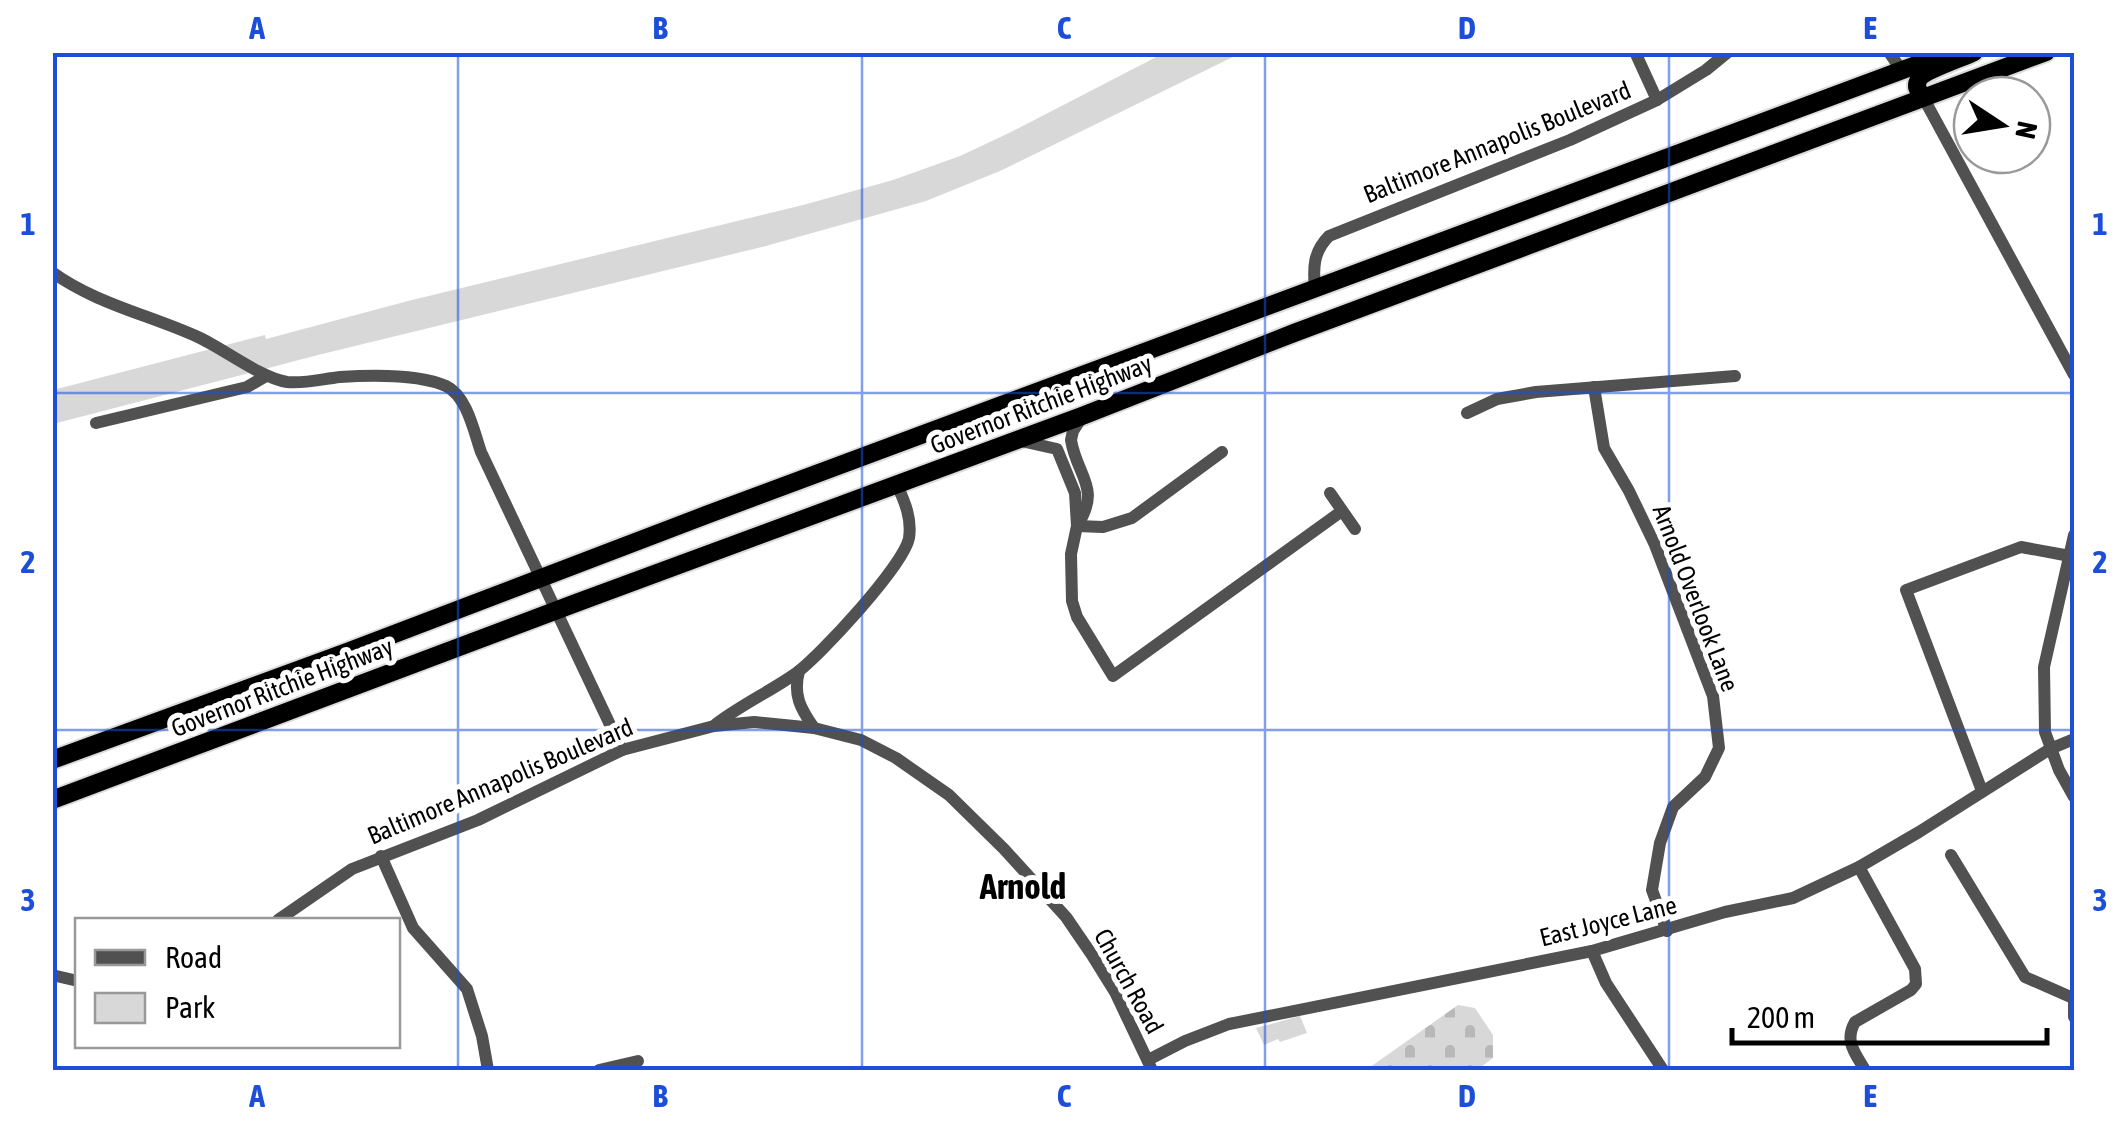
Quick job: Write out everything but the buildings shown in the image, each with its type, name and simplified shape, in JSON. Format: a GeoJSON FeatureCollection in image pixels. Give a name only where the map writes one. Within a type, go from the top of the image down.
{"type":"FeatureCollection","features":[{"type":"Feature","properties":{"kind":"highway","name":"Governor Ritchie Highway"},"geometry":{"type":"LineString","coordinates":[[52,760],[1950,52]]}},
{"type":"Feature","properties":{"kind":"highway"},"geometry":{"type":"LineString","coordinates":[[1924,97],[1917,89],[1923,74],[1974,52]]}},
{"type":"Feature","properties":{"kind":"highway","name":"Governor Ritchie Highway"},"geometry":{"type":"LineString","coordinates":[[52,800],[2046,52]]}},
{"type":"Feature","properties":{"kind":"highway"},"geometry":{"type":"LineString","coordinates":[[1858,122],[1901,93],[1906,85],[1902,70]]}},
{"type":"Feature","properties":{"kind":"highway"},"geometry":{"type":"LineString","coordinates":[[1294,333],[1318,304],[1315,290]]}},
{"type":"Feature","properties":{"kind":"street"},"geometry":{"type":"LineString","coordinates":[[1634,52],[1657,100]]}},
{"type":"Feature","properties":{"kind":"street","name":"Baltimore Annapolis Boulevard"},"geometry":{"type":"LineString","coordinates":[[1315,290],[1315,256],[1329,236],[1570,140],[1657,100],[1728,52]]}},
{"type":"Feature","properties":{"kind":"street"},"geometry":{"type":"LineString","coordinates":[[1889,52],[1902,70]]}},
{"type":"Feature","properties":{"kind":"street"},"geometry":{"type":"LineString","coordinates":[[1924,97],[2074,375]]}},
{"type":"Feature","properties":{"kind":"street"},"geometry":{"type":"LineString","coordinates":[[55,276],[193,335],[266,376],[290,382],[359,377],[446,386],[459,397],[481,452],[622,750]]}},
{"type":"Feature","properties":{"kind":"street"},"geometry":{"type":"LineString","coordinates":[[96,423],[247,386],[266,376]]}},
{"type":"Feature","properties":{"kind":"street"},"geometry":{"type":"LineString","coordinates":[[1467,413],[1497,399],[1536,392],[1735,376]]}},
{"type":"Feature","properties":{"kind":"street","name":"Arnold Overlook Lane"},"geometry":{"type":"LineString","coordinates":[[1594,387],[1604,448],[1655,545],[1714,696],[1720,748],[1704,777],[1673,807],[1660,843],[1652,890],[1666,930]]}},
{"type":"Feature","properties":{"kind":"street"},"geometry":{"type":"LineString","coordinates":[[1082,416],[1072,440],[1089,496],[1071,554],[1072,601],[1113,676],[1342,511]]}},
{"type":"Feature","properties":{"kind":"street"},"geometry":{"type":"LineString","coordinates":[[1018,440],[1057,449],[1075,494],[1078,526]]}},
{"type":"Feature","properties":{"kind":"street"},"geometry":{"type":"LineString","coordinates":[[1078,526],[1103,528],[1132,518],[1222,452]]}},
{"type":"Feature","properties":{"kind":"street","name":"Baltimore Annapolis Boulevard"},"geometry":{"type":"LineString","coordinates":[[281,918],[352,868],[478,820],[622,750],[714,726],[799,671],[833,640],[904,553],[908,515],[897,485]]}},
{"type":"Feature","properties":{"kind":"street"},"geometry":{"type":"LineString","coordinates":[[1330,494],[1354,529]]}},
{"type":"Feature","properties":{"kind":"street"},"geometry":{"type":"LineString","coordinates":[[2074,535],[2044,667],[2044,732],[2074,798]]}},
{"type":"Feature","properties":{"kind":"street"},"geometry":{"type":"LineString","coordinates":[[1982,792],[1906,590],[2021,547],[2070,556]]}},
{"type":"Feature","properties":{"kind":"street"},"geometry":{"type":"LineString","coordinates":[[799,671],[797,699],[814,728]]}},
{"type":"Feature","properties":{"kind":"street","name":"Church Road"},"geometry":{"type":"LineString","coordinates":[[714,726],[754,722],[814,728],[861,740],[950,794],[1066,917],[1115,992],[1150,1065]]}},
{"type":"Feature","properties":{"kind":"street","name":"East Joyce Lane"},"geometry":{"type":"LineString","coordinates":[[1150,1065],[1184,1040],[1229,1024],[1592,951],[1725,912],[1793,898],[1859,867],[2050,748],[2074,739]]}},
{"type":"Feature","properties":{"kind":"street"},"geometry":{"type":"LineString","coordinates":[[1951,854],[2026,977],[2074,996],[2074,1017]]}},
{"type":"Feature","properties":{"kind":"street"},"geometry":{"type":"LineString","coordinates":[[381,856],[413,928],[468,989],[488,1070]]}},
{"type":"Feature","properties":{"kind":"street"},"geometry":{"type":"LineString","coordinates":[[1859,867],[1917,977],[1911,990],[1851,1028],[1850,1042],[1864,1070]]}},
{"type":"Feature","properties":{"kind":"street"},"geometry":{"type":"LineString","coordinates":[[1592,951],[1606,982],[1663,1070]]}},
{"type":"Feature","properties":{"kind":"street"},"geometry":{"type":"LineString","coordinates":[[599,1070],[638,1062]]}},
{"type":"Feature","properties":{"kind":"green space"},"geometry":{"type":"Polygon","coordinates":[[[1164,53],[1241,53],[1000,171],[926,201],[766,246],[53,424],[53,390],[893,180],[960,156],[1164,53]]]}},
{"type":"Feature","properties":{"kind":"green space"},"geometry":{"type":"Polygon","coordinates":[[[1458,1005],[1475,1008],[1493,1035],[1493,1058],[1477,1070],[1366,1070],[1458,1005]]]}},
{"type":"Feature","properties":{"kind":"green space"},"geometry":{"type":"Polygon","coordinates":[[[1300,1016],[1307,1033],[1264,1045],[1256,1028],[1300,1016]]]}},
{"type":"Feature","properties":{"kind":"district","name":"Arnold"},"geometry":{"type":"Point","coordinates":[1023,887]}}]}
